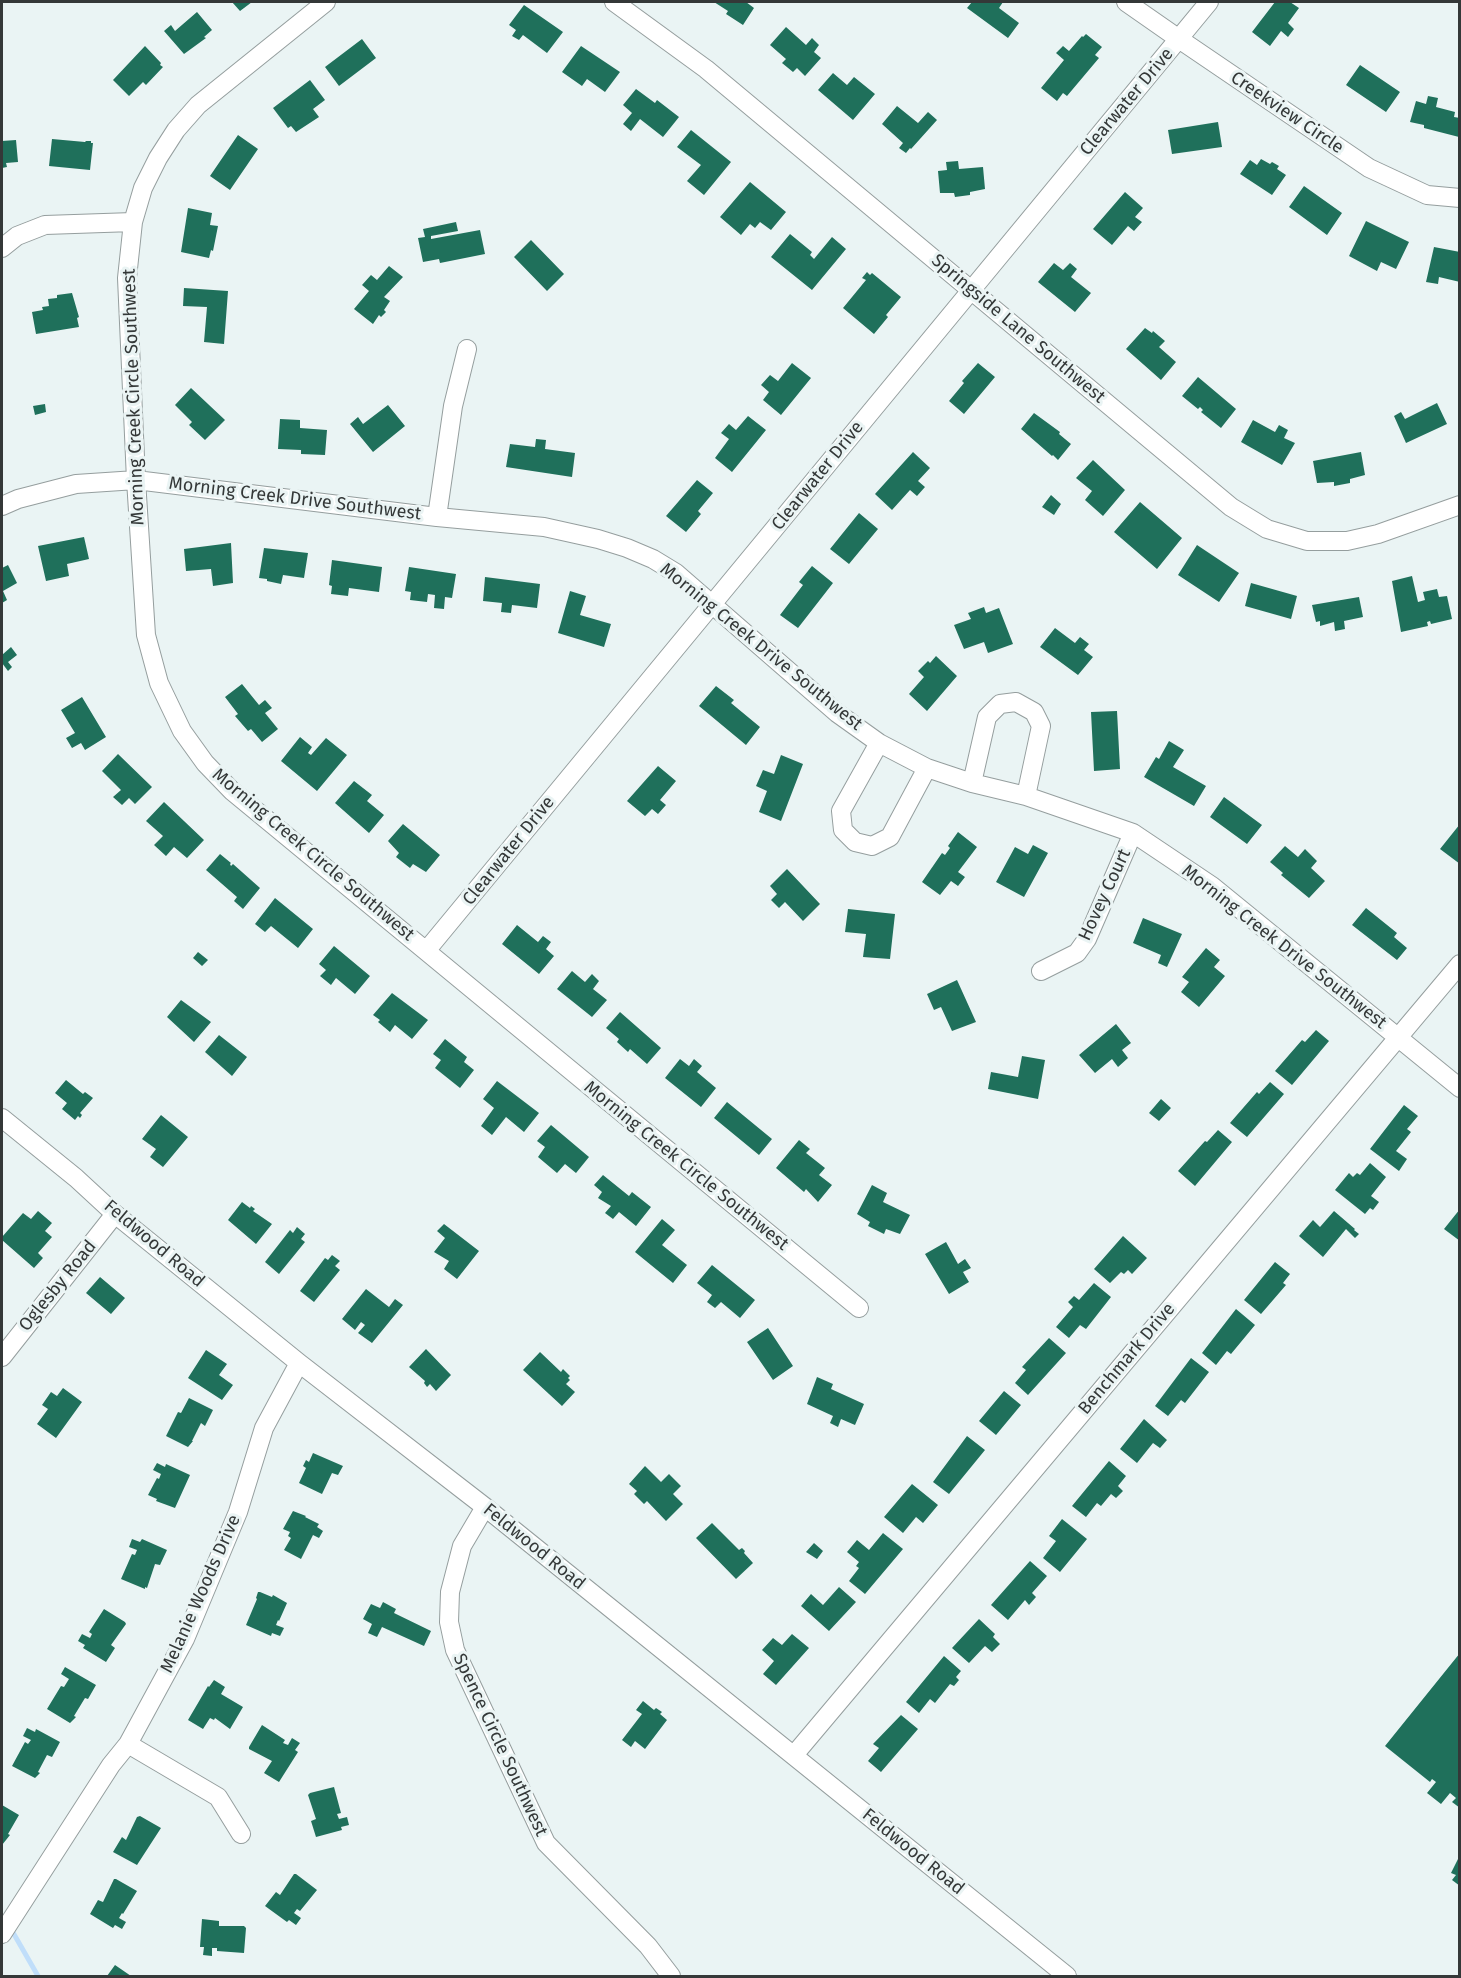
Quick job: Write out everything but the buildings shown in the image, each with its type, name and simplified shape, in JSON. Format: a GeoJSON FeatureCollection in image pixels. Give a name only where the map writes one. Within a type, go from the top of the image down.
{"type":"FeatureCollection","features":[{"type":"Feature","properties":{"kind":"street","name":"Morning Creek Circle Southwest"},"geometry":{"type":"LineString","coordinates":[[326,2],[198,105],[176,130],[148,178],[133,222],[127,278],[136,480],[146,635],[159,682],[182,731],[205,762],[232,791],[859,1308]]}},
{"type":"Feature","properties":{"kind":"street","name":"Springside Lane Southwest"},"geometry":{"type":"LineString","coordinates":[[614,2],[706,69],[1231,507],[1267,529],[1307,541],[1347,541],[1378,534],[1460,505]]}},
{"type":"Feature","properties":{"kind":"street","name":"Creekview Circle"},"geometry":{"type":"LineString","coordinates":[[1126,2],[1370,168],[1427,195],[1460,198]]}},
{"type":"Feature","properties":{"kind":"street","name":"Clearwater Drive"},"geometry":{"type":"LineString","coordinates":[[426,951],[1209,2]]}},
{"type":"Feature","properties":{"kind":"street"},"geometry":{"type":"LineString","coordinates":[[2,248],[17,236],[45,225],[133,222]]}},
{"type":"Feature","properties":{"kind":"street"},"geometry":{"type":"LineString","coordinates":[[438,517],[453,406],[467,349]]}},
{"type":"Feature","properties":{"kind":"street","name":"Morning Creek Drive Southwest"},"geometry":{"type":"LineString","coordinates":[[2,506],[18,499],[76,484],[136,480],[438,517],[544,527],[627,548],[676,573],[837,713],[879,743],[927,768],[972,783],[1026,796],[1133,833],[1212,886],[1460,1088]]}},
{"type":"Feature","properties":{"kind":"street"},"geometry":{"type":"LineString","coordinates":[[972,783],[987,717],[1000,704],[1016,702],[1034,712],[1041,726],[1026,796]]}},
{"type":"Feature","properties":{"kind":"street"},"geometry":{"type":"LineString","coordinates":[[879,743],[841,811],[843,830],[855,842],[872,846],[890,837],[927,768]]}},
{"type":"Feature","properties":{"kind":"street","name":"Hovey Court"},"geometry":{"type":"LineString","coordinates":[[1041,971],[1077,953],[1087,939],[1133,833]]}},
{"type":"Feature","properties":{"kind":"street","name":"Benchmark Drive"},"geometry":{"type":"LineString","coordinates":[[794,1755],[1460,964]]}},
{"type":"Feature","properties":{"kind":"street","name":"Feldwood Road"},"geometry":{"type":"LineString","coordinates":[[2,1118],[299,1363],[485,1508],[794,1755],[1067,1977]]}},
{"type":"Feature","properties":{"kind":"street","name":"Oglesby Road"},"geometry":{"type":"LineString","coordinates":[[2,1357],[116,1214]]}},
{"type":"Feature","properties":{"kind":"street","name":"Melanie Woods Drive"},"geometry":{"type":"LineString","coordinates":[[2,1934],[111,1765],[128,1744],[185,1639],[238,1512],[264,1428],[299,1363]]}},
{"type":"Feature","properties":{"kind":"street","name":"Spence Circle Southwest"},"geometry":{"type":"LineString","coordinates":[[485,1508],[462,1546],[450,1592],[449,1622],[455,1650],[546,1843],[648,1946],[672,1977]]}},
{"type":"Feature","properties":{"kind":"street"},"geometry":{"type":"LineString","coordinates":[[128,1744],[218,1797],[241,1834]]}},
{"type":"Feature","properties":{"kind":"waterway"},"geometry":{"type":"LineString","coordinates":[[11,1929],[38,1976]]}}]}
